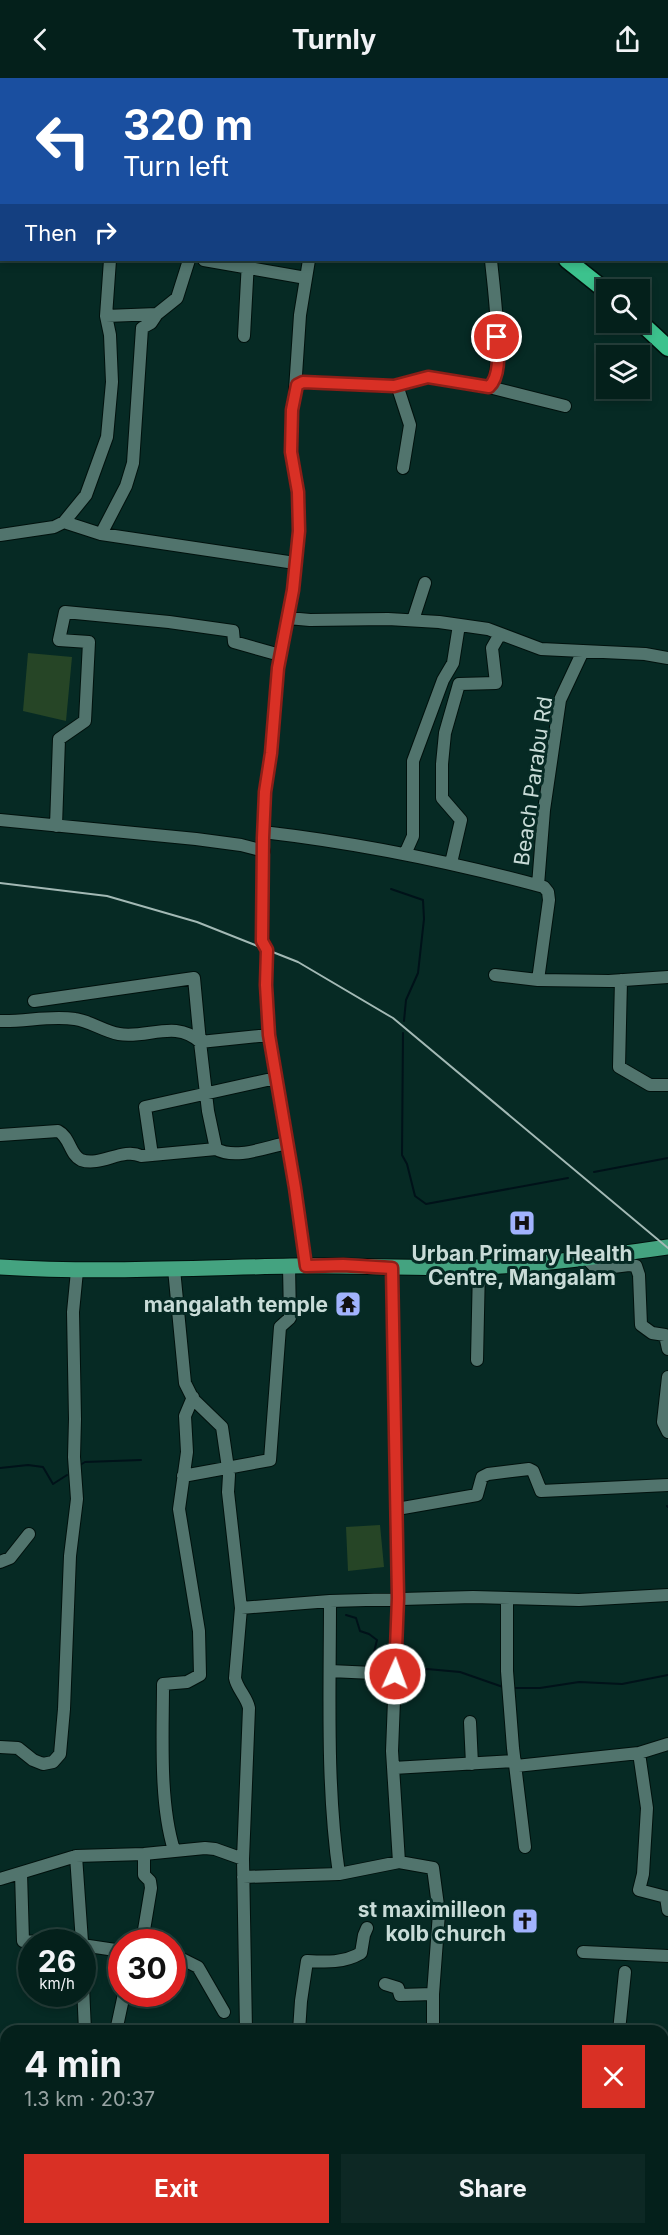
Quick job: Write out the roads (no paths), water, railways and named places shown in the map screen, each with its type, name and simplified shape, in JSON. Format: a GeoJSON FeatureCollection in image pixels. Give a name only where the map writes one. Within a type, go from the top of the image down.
{"type":"FeatureCollection","features":[{"type":"Feature","properties":{"kind":"highway"},"geometry":{"type":"LineString","coordinates":[[568,261],[596,283]]}},
{"type":"Feature","properties":{"kind":"highway"},"geometry":{"type":"LineString","coordinates":[[650,331],[668,348]]}},
{"type":"Feature","properties":{"kind":"main road"},"geometry":{"type":"LineString","coordinates":[[0,1267],[76,1270],[343,1265],[392,1268],[479,1267],[587,1259],[668,1248]]}},
{"type":"Feature","properties":{"kind":"street"},"geometry":{"type":"LineString","coordinates":[[0,536],[54,527],[64,522],[86,495],[107,437],[112,382],[106,316],[110,261]]}},
{"type":"Feature","properties":{"kind":"street"},"geometry":{"type":"LineString","coordinates":[[101,534],[126,486],[133,463],[142,328],[151,323],[157,314],[177,298],[189,261]]}},
{"type":"Feature","properties":{"kind":"street"},"geometry":{"type":"LineString","coordinates":[[218,261],[247,263],[306,278]]}},
{"type":"Feature","properties":{"kind":"street"},"geometry":{"type":"LineString","coordinates":[[306,1266],[269,1035],[266,985],[267,950],[262,941],[265,792],[280,655],[293,590],[300,515],[291,452],[292,410],[300,315],[309,261]]}},
{"type":"Feature","properties":{"kind":"street"},"geometry":{"type":"LineString","coordinates":[[489,387],[493,384],[499,356],[491,261]]}},
{"type":"Feature","properties":{"kind":"street"},"geometry":{"type":"LineString","coordinates":[[244,336],[247,263]]}},
{"type":"Feature","properties":{"kind":"street"},"geometry":{"type":"LineString","coordinates":[[106,316],[157,314]]}},
{"type":"Feature","properties":{"kind":"street"},"geometry":{"type":"LineString","coordinates":[[295,390],[297,385],[303,382],[397,386],[428,377],[489,387],[565,406]]}},
{"type":"Feature","properties":{"kind":"street"},"geometry":{"type":"LineString","coordinates":[[397,386],[410,425],[403,468]]}},
{"type":"Feature","properties":{"kind":"street"},"geometry":{"type":"LineString","coordinates":[[64,522],[101,534],[295,563]]}},
{"type":"Feature","properties":{"kind":"street"},"geometry":{"type":"LineString","coordinates":[[413,620],[425,583]]}},
{"type":"Feature","properties":{"kind":"street"},"geometry":{"type":"LineString","coordinates":[[56,826],[59,739],[85,721],[88,653],[88,642],[59,640],[65,612],[233,631],[234,642],[280,655]]}},
{"type":"Feature","properties":{"kind":"street"},"geometry":{"type":"LineString","coordinates":[[288,618],[413,620],[488,629],[541,649],[645,654],[668,658]]}},
{"type":"Feature","properties":{"kind":"street"},"geometry":{"type":"LineString","coordinates":[[405,854],[412,836],[413,761],[443,680],[453,663],[459,625]]}},
{"type":"Feature","properties":{"kind":"street"},"geometry":{"type":"LineString","coordinates":[[451,863],[461,820],[442,798],[445,734],[459,684],[496,683],[492,648],[500,634]]}},
{"type":"Feature","properties":{"kind":"street","name":"Beach Parabu Rd"},"geometry":{"type":"LineString","coordinates":[[538,885],[544,810],[560,700],[583,651]]}},
{"type":"Feature","properties":{"kind":"street"},"geometry":{"type":"LineString","coordinates":[[0,820],[235,844],[264,851]]}},
{"type":"Feature","properties":{"kind":"street"},"geometry":{"type":"LineString","coordinates":[[263,831],[327,840],[451,863],[544,887],[548,892],[549,900],[538,980]]}},
{"type":"Feature","properties":{"kind":"street"},"geometry":{"type":"LineString","coordinates":[[495,975],[538,980],[621,981],[668,977]]}},
{"type":"Feature","properties":{"kind":"street"},"geometry":{"type":"LineString","coordinates":[[34,1001],[194,978],[206,1094],[216,1149]]}},
{"type":"Feature","properties":{"kind":"street"},"geometry":{"type":"LineString","coordinates":[[621,981],[619,1067],[650,1085],[668,1085]]}},
{"type":"Feature","properties":{"kind":"street"},"geometry":{"type":"LineString","coordinates":[[0,1021],[22,1022],[55,1017],[74,1018],[120,1034],[168,1030],[184,1032],[200,1042],[269,1035]]}},
{"type":"Feature","properties":{"kind":"street"},"geometry":{"type":"LineString","coordinates":[[152,1155],[145,1107],[276,1078]]}},
{"type":"Feature","properties":{"kind":"street"},"geometry":{"type":"LineString","coordinates":[[0,1135],[58,1131],[67,1139],[76,1157],[93,1161],[134,1153],[141,1156],[216,1149],[224,1152],[242,1152],[287,1143]]}},
{"type":"Feature","properties":{"kind":"street"},"geometry":{"type":"LineString","coordinates":[[587,1259],[597,1269],[636,1266],[641,1325],[652,1333],[665,1335],[668,1349]]}},
{"type":"Feature","properties":{"kind":"street"},"geometry":{"type":"LineString","coordinates":[[183,1476],[227,1466],[270,1460],[280,1327],[290,1318],[289,1266]]}},
{"type":"Feature","properties":{"kind":"street"},"geometry":{"type":"LineString","coordinates":[[477,1360],[479,1267]]}},
{"type":"Feature","properties":{"kind":"street"},"geometry":{"type":"LineString","coordinates":[[392,1268],[398,1598],[393,1768],[399,1862]]}},
{"type":"Feature","properties":{"kind":"street"},"geometry":{"type":"LineString","coordinates":[[174,1269],[185,1383],[193,1397],[222,1427],[241,1608],[235,1678],[249,1708],[243,1858],[246,2025]]}},
{"type":"Feature","properties":{"kind":"street"},"geometry":{"type":"LineString","coordinates":[[0,1747],[18,1748],[33,1760],[43,1764],[53,1762],[60,1754],[70,1556],[76,1499],[73,1312],[76,1270]]}},
{"type":"Feature","properties":{"kind":"street"},"geometry":{"type":"LineString","coordinates":[[668,1377],[663,1422],[668,1432]]}},
{"type":"Feature","properties":{"kind":"street"},"geometry":{"type":"LineString","coordinates":[[174,1850],[170,1837],[165,1794],[163,1684],[187,1682],[200,1675],[200,1631],[179,1509],[186,1452],[185,1416],[193,1397]]}},
{"type":"Feature","properties":{"kind":"street"},"geometry":{"type":"LineString","coordinates":[[397,1509],[477,1495],[482,1477],[488,1474],[529,1469],[533,1471],[541,1491],[668,1485]]}},
{"type":"Feature","properties":{"kind":"street"},"geometry":{"type":"LineString","coordinates":[[0,1562],[10,1558],[29,1534]]}},
{"type":"Feature","properties":{"kind":"street"},"geometry":{"type":"LineString","coordinates":[[241,1608],[398,1598],[579,1600],[668,1595]]}},
{"type":"Feature","properties":{"kind":"street"},"geometry":{"type":"LineString","coordinates":[[507,1598],[507,1671],[525,1847]]}},
{"type":"Feature","properties":{"kind":"street"},"geometry":{"type":"LineString","coordinates":[[330,1601],[331,1787],[334,1841],[339,1874]]}},
{"type":"Feature","properties":{"kind":"street"},"geometry":{"type":"LineString","coordinates":[[330,1671],[395,1674]]}},
{"type":"Feature","properties":{"kind":"street"},"geometry":{"type":"LineString","coordinates":[[470,1722],[472,1764]]}},
{"type":"Feature","properties":{"kind":"street"},"geometry":{"type":"LineString","coordinates":[[393,1768],[516,1764],[639,1753],[668,1744]]}},
{"type":"Feature","properties":{"kind":"street"},"geometry":{"type":"LineString","coordinates":[[639,1753],[647,1808],[643,1874],[639,1890],[666,1897],[668,1910]]}},
{"type":"Feature","properties":{"kind":"street"},"geometry":{"type":"LineString","coordinates":[[0,1879],[76,1856],[215,1849],[243,1858]]}},
{"type":"Feature","properties":{"kind":"street"},"geometry":{"type":"LineString","coordinates":[[144,1854],[144,1875],[150,1881],[151,1887],[144,1929]]}},
{"type":"Feature","properties":{"kind":"street"},"geometry":{"type":"LineString","coordinates":[[76,1856],[81,1929]]}},
{"type":"Feature","properties":{"kind":"street"},"geometry":{"type":"LineString","coordinates":[[243,1876],[339,1874],[399,1862],[433,1868],[439,1914],[433,2025]]}},
{"type":"Feature","properties":{"kind":"street"},"geometry":{"type":"LineString","coordinates":[[21,1873],[22,1929]]}},
{"type":"Feature","properties":{"kind":"street"},"geometry":{"type":"LineString","coordinates":[[299,2025],[307,1961],[336,1962],[352,1959],[361,1953],[364,1935],[368,1928]]}},
{"type":"Feature","properties":{"kind":"street"},"geometry":{"type":"LineString","coordinates":[[583,1952],[668,1956]]}},
{"type":"Feature","properties":{"kind":"street"},"geometry":{"type":"LineString","coordinates":[[186,1961],[198,1967],[224,2012]]}},
{"type":"Feature","properties":{"kind":"street"},"geometry":{"type":"LineString","coordinates":[[620,2025],[625,1972]]}},
{"type":"Feature","properties":{"kind":"street"},"geometry":{"type":"LineString","coordinates":[[385,1984],[398,1988],[400,1995],[433,1994]]}},
{"type":"Feature","properties":{"kind":"street"},"geometry":{"type":"LineString","coordinates":[[84,2007],[85,2025]]}},
{"type":"Feature","properties":{"kind":"street"},"geometry":{"type":"LineString","coordinates":[[117,2025],[121,2007]]}},
{"type":"Feature","properties":{"kind":"waterway"},"geometry":{"type":"LineString","coordinates":[[391,889],[423,900],[424,919],[418,973],[406,1000],[404,1021]]}},
{"type":"Feature","properties":{"kind":"waterway"},"geometry":{"type":"LineString","coordinates":[[403,1033],[402,1155],[407,1164],[415,1196],[426,1204],[568,1178]]}},
{"type":"Feature","properties":{"kind":"waterway"},"geometry":{"type":"LineString","coordinates":[[594,1172],[668,1158]]}},
{"type":"Feature","properties":{"kind":"waterway"},"geometry":{"type":"LineString","coordinates":[[80,1465],[85,1462],[141,1460]]}},
{"type":"Feature","properties":{"kind":"waterway"},"geometry":{"type":"LineString","coordinates":[[0,1468],[28,1465],[43,1467],[53,1484],[67,1475]]}},
{"type":"Feature","properties":{"kind":"waterway"},"geometry":{"type":"LineString","coordinates":[[346,1615],[356,1618],[360,1631],[377,1640],[374,1652],[382,1668]]}},
{"type":"Feature","properties":{"kind":"waterway"},"geometry":{"type":"LineString","coordinates":[[400,1672],[427,1669],[460,1672],[503,1687]]}},
{"type":"Feature","properties":{"kind":"waterway"},"geometry":{"type":"LineString","coordinates":[[514,1688],[540,1688],[579,1682],[622,1684],[668,1675]]}},
{"type":"Feature","properties":{"kind":"railway"},"geometry":{"type":"LineString","coordinates":[[0,883],[107,896],[197,922],[298,962],[393,1018],[668,1248]]}},
{"type":"Feature","properties":{"kind":"place","name":"Urban Primary Health Centre, Mangalam"},"geometry":{"type":"Point","coordinates":[522,1223]}},
{"type":"Feature","properties":{"kind":"place","name":"mangalath temple"},"geometry":{"type":"Point","coordinates":[348,1304]}},
{"type":"Feature","properties":{"kind":"place","name":"st maximilleon kolb church"},"geometry":{"type":"Point","coordinates":[525,1921]}}]}
